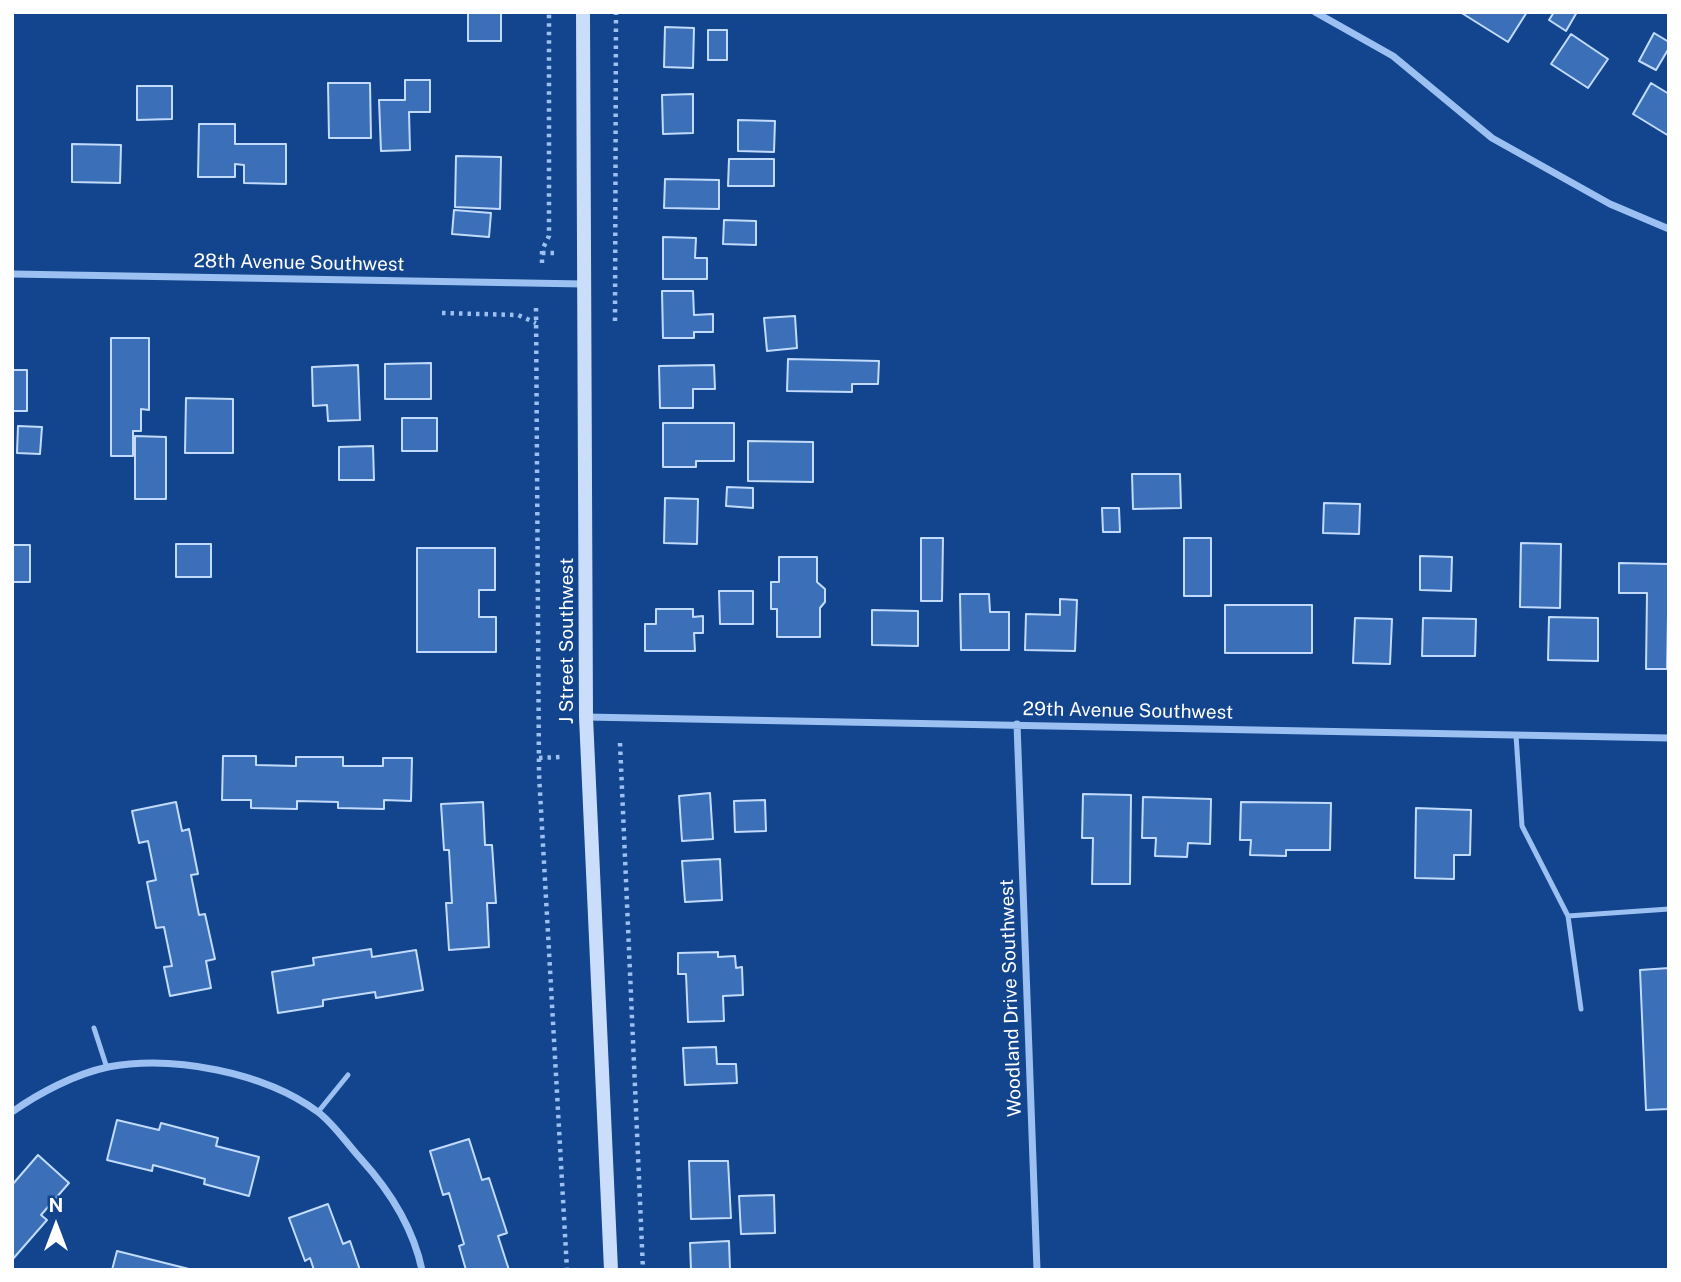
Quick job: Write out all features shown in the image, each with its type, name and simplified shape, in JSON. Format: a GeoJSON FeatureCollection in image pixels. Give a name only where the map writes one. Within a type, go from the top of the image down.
{"type":"FeatureCollection","features":[{"type":"Feature","properties":{"kind":"street","name":"J Street Southwest"},"geometry":{"type":"LineString","coordinates":[[583,12],[586,717],[611,1270]]}},
{"type":"Feature","properties":{"kind":"street"},"geometry":{"type":"LineString","coordinates":[[1315,12],[1393,56],[1492,138],[1610,204],[1669,229]]}},
{"type":"Feature","properties":{"kind":"street","name":"28th Avenue Southwest"},"geometry":{"type":"LineString","coordinates":[[12,274],[585,284]]}},
{"type":"Feature","properties":{"kind":"street","name":"29th Avenue Southwest"},"geometry":{"type":"LineString","coordinates":[[586,717],[1669,738]]}},
{"type":"Feature","properties":{"kind":"street","name":"Woodland Drive Southwest"},"geometry":{"type":"LineString","coordinates":[[1017,724],[1037,1270]]}},
{"type":"Feature","properties":{"kind":"street"},"geometry":{"type":"LineString","coordinates":[[12,1112],[35,1095],[107,1068],[150,1063],[211,1069],[273,1088],[318,1112],[384,1184],[405,1220],[422,1270]]}},
{"type":"Feature","properties":{"kind":"lane"},"geometry":{"type":"LineString","coordinates":[[1516,735],[1522,826],[1568,916],[1581,1009]]}},
{"type":"Feature","properties":{"kind":"lane"},"geometry":{"type":"LineString","coordinates":[[1568,916],[1669,909]]}},
{"type":"Feature","properties":{"kind":"lane"},"geometry":{"type":"LineString","coordinates":[[94,1028],[107,1068]]}},
{"type":"Feature","properties":{"kind":"lane"},"geometry":{"type":"LineString","coordinates":[[318,1112],[348,1075]]}},
{"type":"Feature","properties":{"kind":"path"},"geometry":{"type":"LineString","coordinates":[[542,263],[542,253],[549,236],[549,12]]}},
{"type":"Feature","properties":{"kind":"path"},"geometry":{"type":"LineString","coordinates":[[615,321],[616,12]]}},
{"type":"Feature","properties":{"kind":"path"},"geometry":{"type":"LineString","coordinates":[[542,253],[557,253]]}},
{"type":"Feature","properties":{"kind":"path"},"geometry":{"type":"LineString","coordinates":[[609,254],[617,254]]}},
{"type":"Feature","properties":{"kind":"path"},"geometry":{"type":"LineString","coordinates":[[536,307],[539,758],[568,1270]]}},
{"type":"Feature","properties":{"kind":"path"},"geometry":{"type":"LineString","coordinates":[[442,313],[518,315],[536,323]]}},
{"type":"Feature","properties":{"kind":"path"},"geometry":{"type":"LineString","coordinates":[[620,743],[643,1270]]}},
{"type":"Feature","properties":{"kind":"path"},"geometry":{"type":"LineString","coordinates":[[609,757],[620,756]]}},
{"type":"Feature","properties":{"kind":"path"},"geometry":{"type":"LineString","coordinates":[[539,758],[560,758]]}},
{"type":"Feature","properties":{"kind":"building"},"geometry":{"type":"Polygon","coordinates":[[[468,12],[501,12],[501,41],[468,41],[468,12]]]}},
{"type":"Feature","properties":{"kind":"building"},"geometry":{"type":"Polygon","coordinates":[[[1460,12],[1527,12],[1508,42],[1460,12]]]}},
{"type":"Feature","properties":{"kind":"building"},"geometry":{"type":"Polygon","coordinates":[[[1554,12],[1577,12],[1566,31],[1549,20],[1554,12]]]}},
{"type":"Feature","properties":{"kind":"building"},"geometry":{"type":"Polygon","coordinates":[[[665,27],[694,28],[693,68],[664,67],[665,27]]]}},
{"type":"Feature","properties":{"kind":"building"},"geometry":{"type":"Polygon","coordinates":[[[708,30],[727,30],[727,60],[708,60],[708,30]]]}},
{"type":"Feature","properties":{"kind":"building"},"geometry":{"type":"Polygon","coordinates":[[[1654,33],[1669,42],[1669,48],[1656,70],[1639,61],[1654,33]]]}},
{"type":"Feature","properties":{"kind":"building"},"geometry":{"type":"Polygon","coordinates":[[[1571,34],[1608,59],[1588,88],[1551,64],[1571,34]]]}},
{"type":"Feature","properties":{"kind":"building"},"geometry":{"type":"Polygon","coordinates":[[[405,80],[430,80],[430,112],[409,112],[410,150],[381,151],[379,100],[405,100],[405,80]]]}},
{"type":"Feature","properties":{"kind":"building"},"geometry":{"type":"Polygon","coordinates":[[[328,83],[370,83],[371,138],[329,138],[328,83]]]}},
{"type":"Feature","properties":{"kind":"building"},"geometry":{"type":"Polygon","coordinates":[[[1651,83],[1669,94],[1669,136],[1633,114],[1651,83]]]}},
{"type":"Feature","properties":{"kind":"building"},"geometry":{"type":"Polygon","coordinates":[[[137,86],[172,86],[172,119],[137,120],[137,86]]]}},
{"type":"Feature","properties":{"kind":"building"},"geometry":{"type":"Polygon","coordinates":[[[693,94],[693,133],[663,134],[662,95],[693,94]]]}},
{"type":"Feature","properties":{"kind":"building"},"geometry":{"type":"Polygon","coordinates":[[[738,120],[775,121],[774,152],[738,151],[738,120]]]}},
{"type":"Feature","properties":{"kind":"building"},"geometry":{"type":"Polygon","coordinates":[[[199,124],[235,124],[235,144],[286,144],[286,184],[244,183],[244,165],[235,164],[235,177],[198,177],[199,124]]]}},
{"type":"Feature","properties":{"kind":"building"},"geometry":{"type":"Polygon","coordinates":[[[72,144],[121,145],[120,183],[72,182],[72,144]]]}},
{"type":"Feature","properties":{"kind":"building"},"geometry":{"type":"Polygon","coordinates":[[[456,156],[501,157],[500,209],[455,207],[456,156]]]}},
{"type":"Feature","properties":{"kind":"building"},"geometry":{"type":"Polygon","coordinates":[[[729,159],[774,159],[774,186],[728,186],[729,159]]]}},
{"type":"Feature","properties":{"kind":"building"},"geometry":{"type":"Polygon","coordinates":[[[665,179],[719,180],[719,209],[664,208],[665,179]]]}},
{"type":"Feature","properties":{"kind":"building"},"geometry":{"type":"Polygon","coordinates":[[[454,210],[491,213],[489,237],[452,234],[454,210]]]}},
{"type":"Feature","properties":{"kind":"building"},"geometry":{"type":"Polygon","coordinates":[[[724,220],[756,221],[756,245],[723,244],[724,220]]]}},
{"type":"Feature","properties":{"kind":"building"},"geometry":{"type":"Polygon","coordinates":[[[663,237],[696,238],[695,258],[707,258],[707,279],[663,279],[663,237]]]}},
{"type":"Feature","properties":{"kind":"building"},"geometry":{"type":"Polygon","coordinates":[[[662,291],[693,291],[694,315],[713,314],[713,332],[694,332],[694,338],[663,338],[662,291]]]}},
{"type":"Feature","properties":{"kind":"building"},"geometry":{"type":"Polygon","coordinates":[[[795,316],[797,348],[767,351],[764,318],[795,316]]]}},
{"type":"Feature","properties":{"kind":"building"},"geometry":{"type":"Polygon","coordinates":[[[111,338],[149,338],[149,410],[141,409],[141,431],[133,431],[133,456],[111,456],[111,338]]]}},
{"type":"Feature","properties":{"kind":"building"},"geometry":{"type":"Polygon","coordinates":[[[788,359],[879,361],[878,384],[852,384],[852,392],[787,391],[788,359]]]}},
{"type":"Feature","properties":{"kind":"building"},"geometry":{"type":"Polygon","coordinates":[[[431,363],[431,399],[385,399],[385,364],[431,363]]]}},
{"type":"Feature","properties":{"kind":"building"},"geometry":{"type":"Polygon","coordinates":[[[358,365],[360,420],[328,421],[327,405],[313,406],[312,367],[358,365]]]}},
{"type":"Feature","properties":{"kind":"building"},"geometry":{"type":"Polygon","coordinates":[[[714,365],[715,389],[693,389],[693,408],[660,408],[659,366],[714,365]]]}},
{"type":"Feature","properties":{"kind":"building"},"geometry":{"type":"Polygon","coordinates":[[[12,370],[27,370],[27,411],[12,411],[12,370]]]}},
{"type":"Feature","properties":{"kind":"building"},"geometry":{"type":"Polygon","coordinates":[[[186,398],[233,399],[233,453],[185,453],[186,398]]]}},
{"type":"Feature","properties":{"kind":"building"},"geometry":{"type":"Polygon","coordinates":[[[402,418],[437,418],[437,451],[402,451],[402,418]]]}},
{"type":"Feature","properties":{"kind":"building"},"geometry":{"type":"Polygon","coordinates":[[[663,423],[734,423],[734,461],[696,461],[696,467],[663,467],[663,423]]]}},
{"type":"Feature","properties":{"kind":"building"},"geometry":{"type":"Polygon","coordinates":[[[18,426],[42,427],[40,454],[17,453],[18,426]]]}},
{"type":"Feature","properties":{"kind":"building"},"geometry":{"type":"Polygon","coordinates":[[[135,436],[166,437],[166,499],[135,499],[135,436]]]}},
{"type":"Feature","properties":{"kind":"building"},"geometry":{"type":"Polygon","coordinates":[[[748,441],[813,442],[813,482],[748,481],[748,441]]]}},
{"type":"Feature","properties":{"kind":"building"},"geometry":{"type":"Polygon","coordinates":[[[373,446],[374,480],[339,480],[339,447],[373,446]]]}},
{"type":"Feature","properties":{"kind":"building"},"geometry":{"type":"Polygon","coordinates":[[[1132,474],[1180,474],[1181,508],[1133,509],[1132,474]]]}},
{"type":"Feature","properties":{"kind":"building"},"geometry":{"type":"Polygon","coordinates":[[[727,487],[753,488],[753,508],[726,506],[727,487]]]}},
{"type":"Feature","properties":{"kind":"building"},"geometry":{"type":"Polygon","coordinates":[[[665,498],[698,499],[697,544],[664,543],[665,498]]]}},
{"type":"Feature","properties":{"kind":"building"},"geometry":{"type":"Polygon","coordinates":[[[1324,503],[1360,504],[1359,534],[1323,533],[1324,503]]]}},
{"type":"Feature","properties":{"kind":"building"},"geometry":{"type":"Polygon","coordinates":[[[1102,508],[1119,508],[1120,532],[1103,532],[1102,508]]]}},
{"type":"Feature","properties":{"kind":"building"},"geometry":{"type":"Polygon","coordinates":[[[921,538],[943,538],[942,601],[921,601],[921,538]]]}},
{"type":"Feature","properties":{"kind":"building"},"geometry":{"type":"Polygon","coordinates":[[[1184,538],[1211,538],[1211,596],[1184,596],[1184,538]]]}},
{"type":"Feature","properties":{"kind":"building"},"geometry":{"type":"Polygon","coordinates":[[[1521,543],[1561,544],[1560,608],[1520,607],[1521,543]]]}},
{"type":"Feature","properties":{"kind":"building"},"geometry":{"type":"Polygon","coordinates":[[[176,544],[211,544],[211,577],[176,577],[176,544]]]}},
{"type":"Feature","properties":{"kind":"building"},"geometry":{"type":"Polygon","coordinates":[[[12,545],[30,545],[30,582],[12,582],[12,545]]]}},
{"type":"Feature","properties":{"kind":"building"},"geometry":{"type":"Polygon","coordinates":[[[417,548],[495,548],[495,590],[479,590],[479,617],[496,617],[496,652],[417,652],[417,548]]]}},
{"type":"Feature","properties":{"kind":"building"},"geometry":{"type":"Polygon","coordinates":[[[1420,556],[1452,557],[1451,591],[1420,590],[1420,556]]]}},
{"type":"Feature","properties":{"kind":"building"},"geometry":{"type":"Polygon","coordinates":[[[779,557],[817,557],[817,582],[825,589],[825,602],[820,608],[820,637],[777,637],[777,609],[771,609],[771,582],[779,582],[779,557]]]}},
{"type":"Feature","properties":{"kind":"building"},"geometry":{"type":"Polygon","coordinates":[[[1619,563],[1669,564],[1667,669],[1646,669],[1647,593],[1619,593],[1619,563]]]}},
{"type":"Feature","properties":{"kind":"building"},"geometry":{"type":"Polygon","coordinates":[[[719,591],[753,591],[753,624],[720,624],[719,591]]]}},
{"type":"Feature","properties":{"kind":"building"},"geometry":{"type":"Polygon","coordinates":[[[960,594],[989,594],[990,612],[1009,612],[1009,650],[961,650],[960,594]]]}},
{"type":"Feature","properties":{"kind":"building"},"geometry":{"type":"Polygon","coordinates":[[[1060,599],[1077,600],[1075,651],[1025,650],[1026,614],[1060,615],[1060,599]]]}},
{"type":"Feature","properties":{"kind":"building"},"geometry":{"type":"Polygon","coordinates":[[[1225,605],[1312,605],[1312,653],[1225,653],[1225,605]]]}},
{"type":"Feature","properties":{"kind":"building"},"geometry":{"type":"Polygon","coordinates":[[[656,609],[693,609],[693,617],[703,616],[703,633],[694,633],[695,651],[645,651],[645,624],[656,624],[656,609]]]}},
{"type":"Feature","properties":{"kind":"building"},"geometry":{"type":"Polygon","coordinates":[[[872,610],[918,611],[918,646],[872,645],[872,610]]]}},
{"type":"Feature","properties":{"kind":"building"},"geometry":{"type":"Polygon","coordinates":[[[1549,617],[1598,618],[1598,661],[1548,660],[1549,617]]]}},
{"type":"Feature","properties":{"kind":"building"},"geometry":{"type":"Polygon","coordinates":[[[1355,618],[1392,619],[1390,664],[1353,663],[1355,618]]]}},
{"type":"Feature","properties":{"kind":"building"},"geometry":{"type":"Polygon","coordinates":[[[1423,618],[1476,619],[1475,656],[1422,656],[1423,618]]]}},
{"type":"Feature","properties":{"kind":"building"},"geometry":{"type":"Polygon","coordinates":[[[223,756],[256,756],[256,765],[296,766],[296,757],[343,757],[343,766],[383,766],[383,758],[412,758],[411,801],[384,800],[384,809],[338,808],[338,802],[297,801],[297,809],[251,808],[251,800],[222,800],[223,756]]]}},
{"type":"Feature","properties":{"kind":"building"},"geometry":{"type":"Polygon","coordinates":[[[710,793],[713,839],[682,841],[679,796],[710,793]]]}},
{"type":"Feature","properties":{"kind":"building"},"geometry":{"type":"Polygon","coordinates":[[[1083,794],[1131,795],[1130,884],[1092,884],[1093,838],[1082,838],[1083,794]]]}},
{"type":"Feature","properties":{"kind":"building"},"geometry":{"type":"Polygon","coordinates":[[[1143,797],[1211,799],[1210,844],[1188,843],[1187,857],[1155,856],[1156,838],[1142,838],[1143,797]]]}},
{"type":"Feature","properties":{"kind":"building"},"geometry":{"type":"Polygon","coordinates":[[[765,800],[766,831],[735,832],[734,801],[765,800]]]}},
{"type":"Feature","properties":{"kind":"building"},"geometry":{"type":"Polygon","coordinates":[[[176,802],[182,831],[189,829],[198,874],[191,875],[199,915],[205,914],[215,959],[206,961],[211,988],[170,996],[164,967],[172,966],[164,927],[156,928],[147,882],[156,880],[148,841],[139,843],[132,811],[176,802]]]}},
{"type":"Feature","properties":{"kind":"building"},"geometry":{"type":"Polygon","coordinates":[[[483,802],[485,845],[492,845],[496,903],[487,903],[489,947],[449,950],[446,903],[452,903],[449,850],[444,850],[441,804],[483,802]]]}},
{"type":"Feature","properties":{"kind":"building"},"geometry":{"type":"Polygon","coordinates":[[[1241,802],[1331,803],[1330,850],[1286,850],[1286,856],[1250,855],[1251,840],[1240,840],[1241,802]]]}},
{"type":"Feature","properties":{"kind":"building"},"geometry":{"type":"Polygon","coordinates":[[[1416,808],[1471,810],[1470,855],[1454,855],[1454,879],[1415,878],[1416,808]]]}},
{"type":"Feature","properties":{"kind":"building"},"geometry":{"type":"Polygon","coordinates":[[[720,859],[722,900],[685,902],[682,861],[720,859]]]}},
{"type":"Feature","properties":{"kind":"building"},"geometry":{"type":"Polygon","coordinates":[[[371,949],[372,957],[416,950],[423,990],[376,998],[375,992],[323,1000],[323,1006],[278,1013],[272,972],[314,965],[313,958],[371,949]]]}},
{"type":"Feature","properties":{"kind":"building"},"geometry":{"type":"Polygon","coordinates":[[[718,952],[718,957],[735,956],[736,968],[742,967],[743,995],[723,996],[724,1021],[688,1022],[686,974],[678,974],[678,953],[718,952]]]}},
{"type":"Feature","properties":{"kind":"building"},"geometry":{"type":"Polygon","coordinates":[[[1669,968],[1669,1109],[1646,1110],[1640,970],[1669,968]]]}},
{"type":"Feature","properties":{"kind":"building"},"geometry":{"type":"Polygon","coordinates":[[[716,1047],[717,1064],[736,1064],[737,1083],[685,1085],[683,1048],[716,1047]]]}},
{"type":"Feature","properties":{"kind":"building"},"geometry":{"type":"Polygon","coordinates":[[[117,1120],[159,1130],[161,1123],[218,1138],[216,1146],[259,1157],[249,1196],[204,1184],[205,1179],[153,1165],[152,1171],[107,1160],[117,1120]]]}},
{"type":"Feature","properties":{"kind":"building"},"geometry":{"type":"Polygon","coordinates":[[[469,1139],[482,1180],[489,1178],[507,1233],[498,1236],[509,1270],[466,1270],[459,1246],[464,1244],[449,1193],[443,1195],[430,1151],[469,1139]]]}},
{"type":"Feature","properties":{"kind":"building"},"geometry":{"type":"Polygon","coordinates":[[[38,1155],[69,1183],[41,1215],[47,1220],[12,1260],[12,1185],[38,1155]]]}},
{"type":"Feature","properties":{"kind":"building"},"geometry":{"type":"Polygon","coordinates":[[[689,1161],[728,1161],[731,1218],[691,1219],[689,1161]]]}},
{"type":"Feature","properties":{"kind":"building"},"geometry":{"type":"Polygon","coordinates":[[[774,1195],[775,1233],[741,1234],[739,1196],[774,1195]]]}},
{"type":"Feature","properties":{"kind":"building"},"geometry":{"type":"Polygon","coordinates":[[[328,1204],[343,1244],[350,1241],[360,1270],[314,1270],[310,1258],[305,1261],[289,1218],[328,1204]]]}},
{"type":"Feature","properties":{"kind":"building"},"geometry":{"type":"Polygon","coordinates":[[[729,1241],[730,1270],[691,1270],[690,1243],[729,1241]]]}},
{"type":"Feature","properties":{"kind":"building"},"geometry":{"type":"Polygon","coordinates":[[[117,1251],[193,1270],[112,1270],[117,1251]]]}}]}
